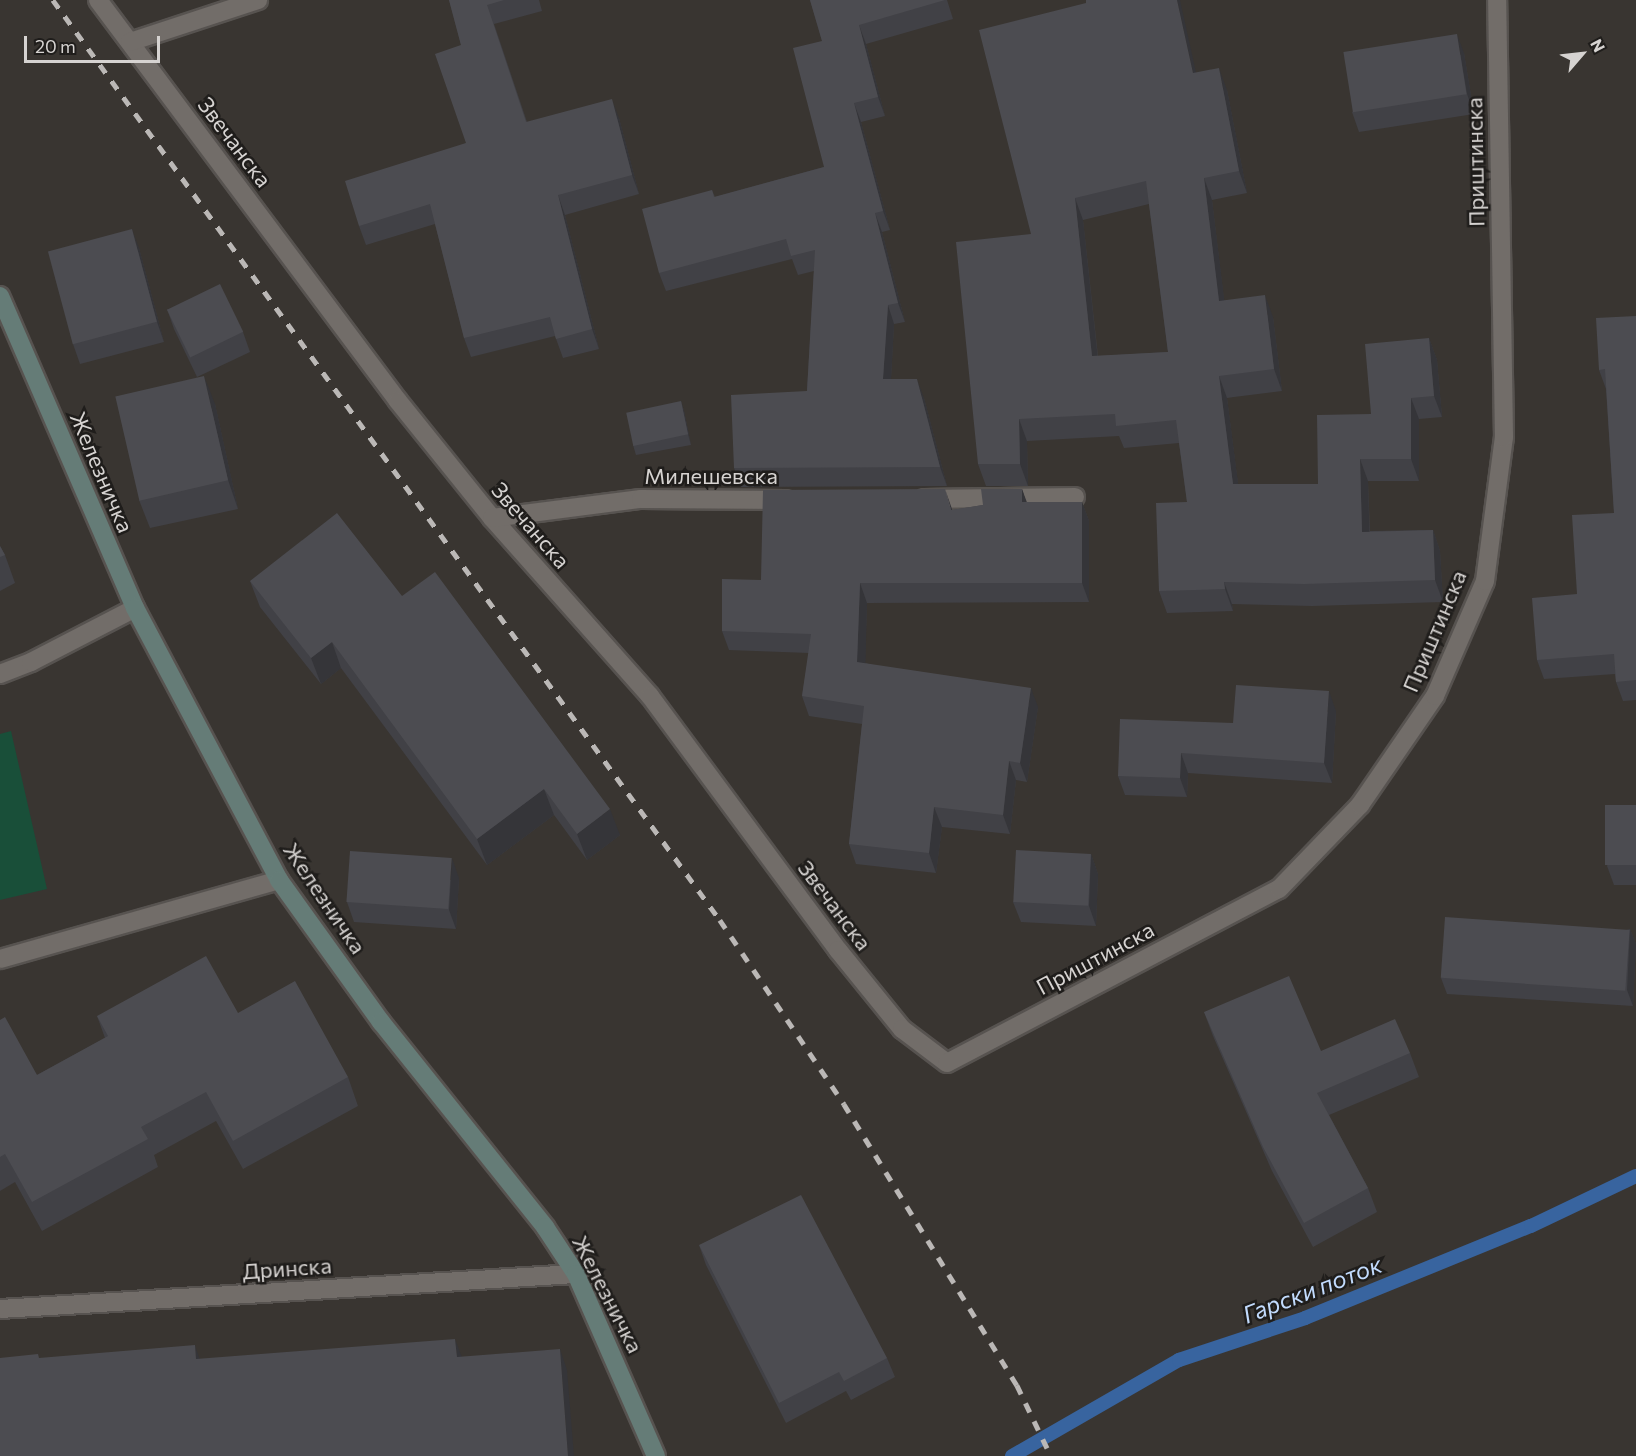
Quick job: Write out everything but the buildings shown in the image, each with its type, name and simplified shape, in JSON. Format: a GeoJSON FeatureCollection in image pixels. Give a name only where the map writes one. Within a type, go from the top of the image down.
{"type":"FeatureCollection","features":[{"type":"Feature","properties":{"kind":"street","name":"Звечанска"},"geometry":{"type":"LineString","coordinates":[[98,0],[398,401],[492,518],[650,696],[837,950],[902,1029],[947,1063]]}},
{"type":"Feature","properties":{"kind":"street"},"geometry":{"type":"LineString","coordinates":[[130,42],[258,0]]}},
{"type":"Feature","properties":{"kind":"street","name":"Приштинска"},"geometry":{"type":"LineString","coordinates":[[947,1063],[1279,889],[1360,805],[1436,696],[1485,581],[1504,437],[1497,0]]}},
{"type":"Feature","properties":{"kind":"street","name":"Железничка"},"geometry":{"type":"LineString","coordinates":[[0,296],[135,608],[279,880],[381,1022],[545,1227],[576,1274],[656,1456]]}},
{"type":"Feature","properties":{"kind":"street"},"geometry":{"type":"LineString","coordinates":[[901,499],[1075,497]]}},
{"type":"Feature","properties":{"kind":"street","name":"Милешевска"},"geometry":{"type":"LineString","coordinates":[[492,518],[642,499],[808,500]]}},
{"type":"Feature","properties":{"kind":"street"},"geometry":{"type":"LineString","coordinates":[[0,674],[31,662],[135,608]]}},
{"type":"Feature","properties":{"kind":"street"},"geometry":{"type":"LineString","coordinates":[[0,959],[279,880]]}},
{"type":"Feature","properties":{"kind":"street","name":"Дринска"},"geometry":{"type":"LineString","coordinates":[[0,1309],[576,1274]]}},
{"type":"Feature","properties":{"kind":"green space"},"geometry":{"type":"Polygon","coordinates":[[[11,731],[47,889],[0,900],[0,734],[11,731]]]}},
{"type":"Feature","properties":{"kind":"waterway","name":"Гарски поток"},"geometry":{"type":"LineString","coordinates":[[1012,1456],[1179,1360],[1305,1318],[1531,1226],[1636,1176]]}},
{"type":"Feature","properties":{"kind":"railway"},"geometry":{"type":"LineString","coordinates":[[53,0],[720,920],[844,1104],[1017,1385],[1051,1456]]}}]}
